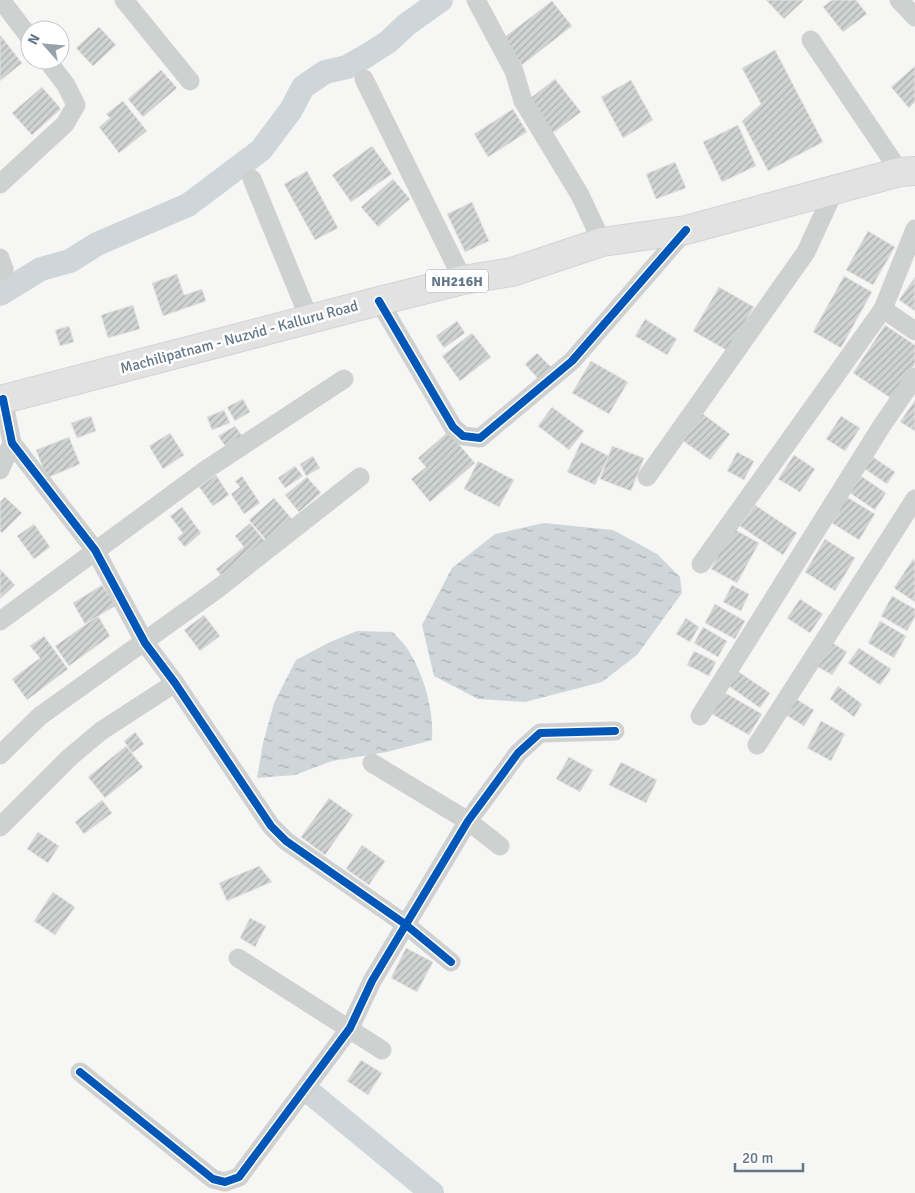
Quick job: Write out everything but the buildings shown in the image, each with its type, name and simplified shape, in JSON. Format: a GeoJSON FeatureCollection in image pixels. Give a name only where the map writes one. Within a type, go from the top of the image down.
{"type":"FeatureCollection","features":[{"type":"Feature","properties":{"kind":"highway","name":"Machilipatnam - Nuzvid - Kalluru Road"},"geometry":{"type":"LineString","coordinates":[[1,399],[309,318],[462,280],[512,272],[602,242],[686,230],[907,171]]}},
{"type":"Feature","properties":{"kind":"street"},"geometry":{"type":"LineString","coordinates":[[1,0],[20,25]]}},
{"type":"Feature","properties":{"kind":"street"},"geometry":{"type":"LineString","coordinates":[[124,0],[190,81]]}},
{"type":"Feature","properties":{"kind":"street"},"geometry":{"type":"LineString","coordinates":[[476,0],[514,71],[523,101],[580,194],[602,242]]}},
{"type":"Feature","properties":{"kind":"street"},"geometry":{"type":"LineString","coordinates":[[899,0],[915,17]]}},
{"type":"Feature","properties":{"kind":"street"},"geometry":{"type":"LineString","coordinates":[[811,40],[907,171]]}},
{"type":"Feature","properties":{"kind":"street"},"geometry":{"type":"LineString","coordinates":[[0,184],[66,124],[76,105],[66,85],[55,70]]}},
{"type":"Feature","properties":{"kind":"street"},"geometry":{"type":"LineString","coordinates":[[364,79],[462,280]]}},
{"type":"Feature","properties":{"kind":"street"},"geometry":{"type":"LineString","coordinates":[[252,179],[309,318]]}},
{"type":"Feature","properties":{"kind":"street"},"geometry":{"type":"LineString","coordinates":[[646,476],[806,252],[834,191]]}},
{"type":"Feature","properties":{"kind":"street"},"geometry":{"type":"LineString","coordinates":[[701,564],[883,309],[915,229]]}},
{"type":"Feature","properties":{"kind":"street"},"geometry":{"type":"LineString","coordinates":[[379,301],[453,427],[463,436],[480,438],[572,361],[686,230]]}},
{"type":"Feature","properties":{"kind":"street"},"geometry":{"type":"LineString","coordinates":[[0,258],[4,269],[0,272]]}},
{"type":"Feature","properties":{"kind":"street"},"geometry":{"type":"LineString","coordinates":[[883,309],[915,331]]}},
{"type":"Feature","properties":{"kind":"street"},"geometry":{"type":"LineString","coordinates":[[700,716],[881,427],[915,377]]}},
{"type":"Feature","properties":{"kind":"street"},"geometry":{"type":"LineString","coordinates":[[0,621],[207,469],[344,378]]}},
{"type":"Feature","properties":{"kind":"street"},"geometry":{"type":"LineString","coordinates":[[1,399],[12,443],[95,550],[145,643],[175,683],[271,826],[286,841],[405,924],[451,962]]}},
{"type":"Feature","properties":{"kind":"street"},"geometry":{"type":"LineString","coordinates":[[0,470],[12,443]]}},
{"type":"Feature","properties":{"kind":"street"},"geometry":{"type":"LineString","coordinates":[[0,755],[40,716],[145,643],[216,590],[360,477]]}},
{"type":"Feature","properties":{"kind":"street"},"geometry":{"type":"LineString","coordinates":[[757,745],[915,499]]}},
{"type":"Feature","properties":{"kind":"street"},"geometry":{"type":"LineString","coordinates":[[0,827],[70,757],[101,731],[175,683]]}},
{"type":"Feature","properties":{"kind":"street"},"geometry":{"type":"LineString","coordinates":[[80,1072],[213,1179],[225,1182],[238,1176],[350,1028],[372,982],[405,924],[468,821],[518,754],[540,733],[615,731]]}},
{"type":"Feature","properties":{"kind":"street"},"geometry":{"type":"LineString","coordinates":[[372,763],[468,821],[500,846]]}},
{"type":"Feature","properties":{"kind":"street"},"geometry":{"type":"LineString","coordinates":[[238,958],[382,1050]]}},
{"type":"Feature","properties":{"kind":"water"},"geometry":{"type":"Polygon","coordinates":[[[544,523],[613,530],[657,554],[680,577],[682,593],[637,655],[602,682],[525,702],[478,699],[434,676],[422,625],[452,568],[495,534],[544,523]]]}},
{"type":"Feature","properties":{"kind":"water"},"geometry":{"type":"Polygon","coordinates":[[[357,631],[393,632],[406,647],[424,684],[432,718],[432,740],[387,752],[332,761],[295,775],[257,778],[263,743],[274,703],[296,660],[330,642],[357,631]]]}},
{"type":"Feature","properties":{"kind":"waterway"},"geometry":{"type":"LineString","coordinates":[[0,294],[41,269],[70,261],[97,244],[188,205],[261,150],[291,110],[303,87],[325,72],[347,67],[366,56],[388,42],[406,25],[441,0]]}},
{"type":"Feature","properties":{"kind":"waterway"},"geometry":{"type":"LineString","coordinates":[[313,1095],[432,1193]]}},
{"type":"Feature","properties":{"kind":"cycle path"},"geometry":{"type":"LineString","coordinates":[[379,301],[453,427],[463,436],[480,438],[572,361],[686,230]]}},
{"type":"Feature","properties":{"kind":"cycle path"},"geometry":{"type":"LineString","coordinates":[[3,399],[12,443],[95,550],[145,643],[175,683],[271,826],[286,841],[405,924],[451,962]]}},
{"type":"Feature","properties":{"kind":"cycle path"},"geometry":{"type":"LineString","coordinates":[[80,1072],[213,1179],[225,1182],[239,1177],[350,1028],[372,981],[468,821],[518,753],[540,733],[615,731]]}}]}
